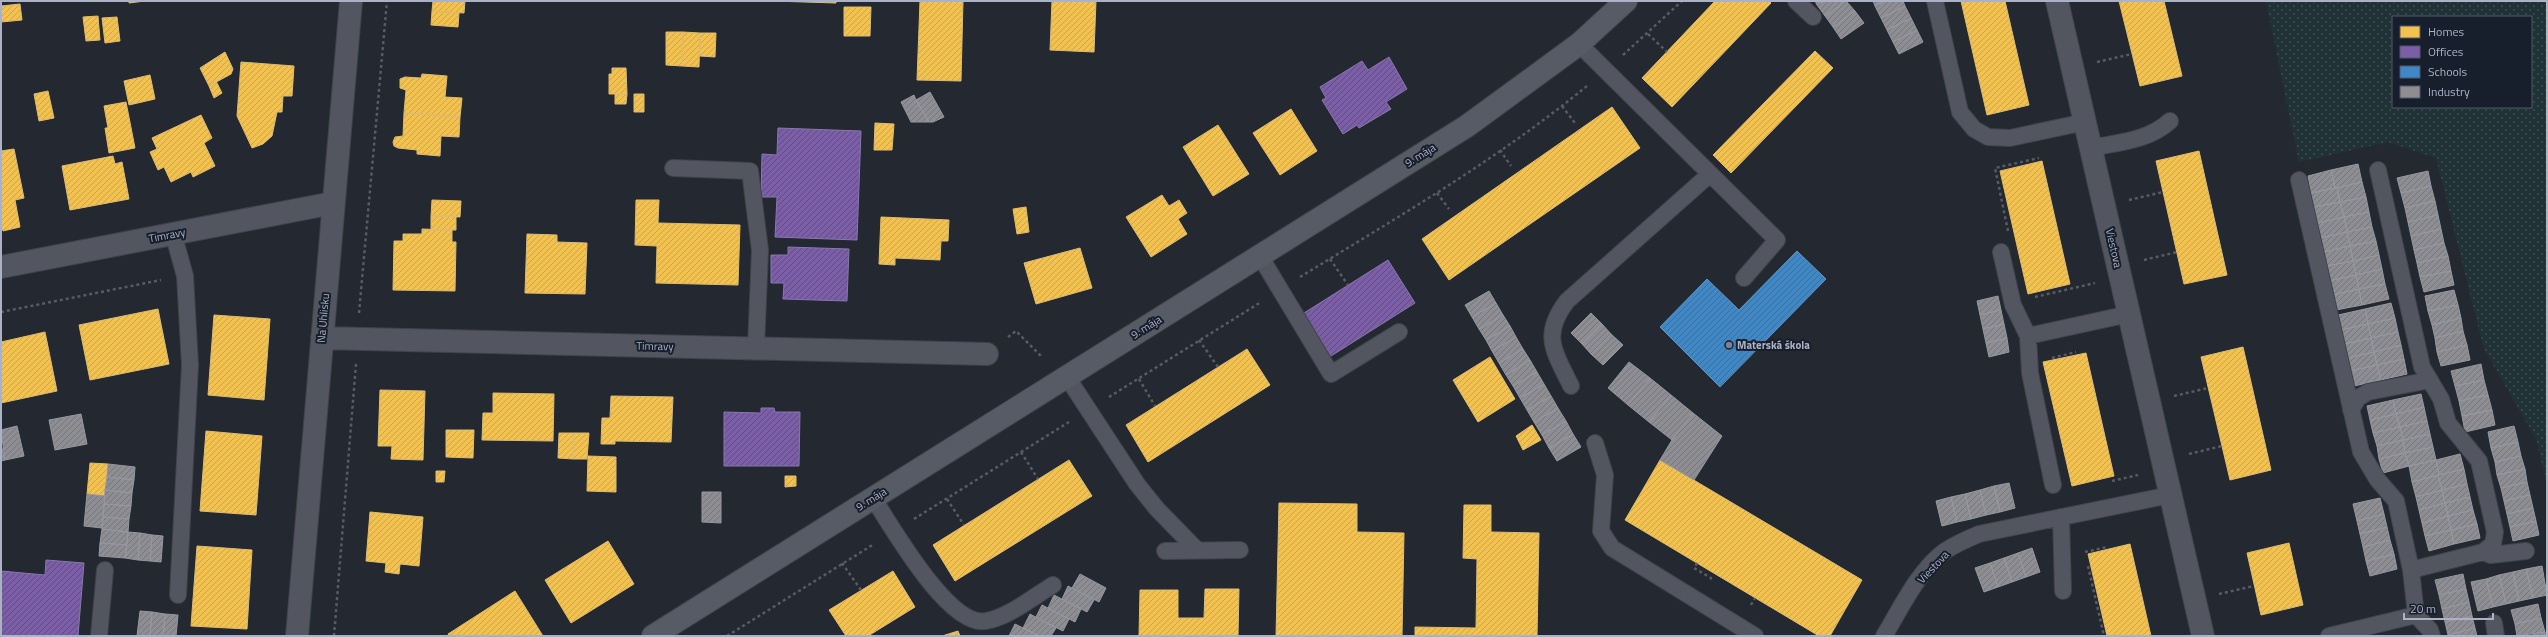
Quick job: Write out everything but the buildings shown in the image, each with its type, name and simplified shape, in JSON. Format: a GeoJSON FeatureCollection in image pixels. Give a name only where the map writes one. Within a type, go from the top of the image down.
{"type":"FeatureCollection","features":[{"type":"Feature","properties":{"kind":"main road","name":"9. mája"},"geometry":{"type":"LineString","coordinates":[[653,636],[1467,126],[1579,44],[1626,1]]}},
{"type":"Feature","properties":{"kind":"street","name":"Na Uhlisku"},"geometry":{"type":"LineString","coordinates":[[297,636],[351,1]]}},
{"type":"Feature","properties":{"kind":"street","name":"Viestova"},"geometry":{"type":"LineString","coordinates":[[2057,1],[2203,636]]}},
{"type":"Feature","properties":{"kind":"street","name":"Timravy"},"geometry":{"type":"LineString","coordinates":[[1,267],[333,203]]}},
{"type":"Feature","properties":{"kind":"street","name":"Timravy"},"geometry":{"type":"LineString","coordinates":[[322,338],[988,354]]}},
{"type":"Feature","properties":{"kind":"lane"},"geometry":{"type":"LineString","coordinates":[[1796,1],[1813,17]]}},
{"type":"Feature","properties":{"kind":"lane"},"geometry":{"type":"LineString","coordinates":[[1935,1],[1960,112],[1974,129],[1988,137],[2010,138],[2085,122]]}},
{"type":"Feature","properties":{"kind":"lane"},"geometry":{"type":"LineString","coordinates":[[1579,44],[1776,240],[1744,278]]}},
{"type":"Feature","properties":{"kind":"lane"},"geometry":{"type":"LineString","coordinates":[[2091,148],[2147,137],[2159,131],[2170,121]]}},
{"type":"Feature","properties":{"kind":"lane"},"geometry":{"type":"LineString","coordinates":[[673,168],[750,171],[760,250],[756,348]]}},
{"type":"Feature","properties":{"kind":"lane"},"geometry":{"type":"LineString","coordinates":[[2378,170],[2422,368],[2441,398],[2448,424],[2480,461],[2495,532],[2493,544],[2483,552],[2411,570]]}},
{"type":"Feature","properties":{"kind":"lane"},"geometry":{"type":"LineString","coordinates":[[1571,386],[1551,346],[1551,332],[1556,316],[1567,301],[1710,174]]}},
{"type":"Feature","properties":{"kind":"lane"},"geometry":{"type":"LineString","coordinates":[[2299,180],[2361,452],[2377,480],[2396,501],[2411,570],[2416,615],[2430,630],[2432,636]]}},
{"type":"Feature","properties":{"kind":"lane"},"geometry":{"type":"LineString","coordinates":[[173,234],[185,276],[189,324],[189,396],[178,595]]}},
{"type":"Feature","properties":{"kind":"lane"},"geometry":{"type":"LineString","coordinates":[[2001,252],[2012,305],[2028,336],[2030,373],[2053,485]]}},
{"type":"Feature","properties":{"kind":"lane"},"geometry":{"type":"LineString","coordinates":[[1260,256],[1331,374],[1399,332]]}},
{"type":"Feature","properties":{"kind":"lane"},"geometry":{"type":"LineString","coordinates":[[2028,336],[2129,314]]}},
{"type":"Feature","properties":{"kind":"lane"},"geometry":{"type":"LineString","coordinates":[[1068,377],[1137,484],[1157,509],[1197,550]]}},
{"type":"Feature","properties":{"kind":"lane"},"geometry":{"type":"LineString","coordinates":[[2351,410],[2358,398],[2368,392],[2430,380]]}},
{"type":"Feature","properties":{"kind":"lane"},"geometry":{"type":"LineString","coordinates":[[1595,443],[1605,475],[1601,531],[1612,548],[1755,636]]}},
{"type":"Feature","properties":{"kind":"lane","name":"Viestova"},"geometry":{"type":"LineString","coordinates":[[1884,636],[1918,582],[1945,551],[1979,534],[2170,495]]}},
{"type":"Feature","properties":{"kind":"lane"},"geometry":{"type":"LineString","coordinates":[[873,498],[939,594],[965,618],[977,622],[998,618],[1053,585]]}},
{"type":"Feature","properties":{"kind":"lane"},"geometry":{"type":"LineString","coordinates":[[2061,517],[2063,592]]}},
{"type":"Feature","properties":{"kind":"lane"},"geometry":{"type":"LineString","coordinates":[[1165,550],[1240,550]]}},
{"type":"Feature","properties":{"kind":"lane"},"geometry":{"type":"LineString","coordinates":[[2483,552],[2492,555],[2526,551]]}},
{"type":"Feature","properties":{"kind":"lane"},"geometry":{"type":"LineString","coordinates":[[99,636],[105,570]]}},
{"type":"Feature","properties":{"kind":"lane"},"geometry":{"type":"LineString","coordinates":[[2329,636],[2416,615]]}},
{"type":"Feature","properties":{"kind":"path"},"geometry":{"type":"LineString","coordinates":[[359,318],[387,1]]}},
{"type":"Feature","properties":{"kind":"path"},"geometry":{"type":"LineString","coordinates":[[727,636],[842,563],[948,499],[1199,340],[1437,193],[1562,106],[1648,34],[1682,1]]}},
{"type":"Feature","properties":{"kind":"path"},"geometry":{"type":"LineString","coordinates":[[1648,34],[1667,52]]}},
{"type":"Feature","properties":{"kind":"path"},"geometry":{"type":"LineString","coordinates":[[2092,63],[2132,54]]}},
{"type":"Feature","properties":{"kind":"path"},"geometry":{"type":"LineString","coordinates":[[1562,106],[1575,123]]}},
{"type":"Feature","properties":{"kind":"path"},"geometry":{"type":"LineString","coordinates":[[1500,150],[1511,166]]}},
{"type":"Feature","properties":{"kind":"path"},"geometry":{"type":"LineString","coordinates":[[2010,238],[1995,168],[2046,156]]}},
{"type":"Feature","properties":{"kind":"path"},"geometry":{"type":"LineString","coordinates":[[2123,201],[2163,192]]}},
{"type":"Feature","properties":{"kind":"path"},"geometry":{"type":"LineString","coordinates":[[1437,193],[1450,209]]}},
{"type":"Feature","properties":{"kind":"path"},"geometry":{"type":"LineString","coordinates":[[2138,262],[2177,252]]}},
{"type":"Feature","properties":{"kind":"path"},"geometry":{"type":"LineString","coordinates":[[1330,259],[1348,286]]}},
{"type":"Feature","properties":{"kind":"path"},"geometry":{"type":"LineString","coordinates":[[1,312],[185,276]]}},
{"type":"Feature","properties":{"kind":"path"},"geometry":{"type":"LineString","coordinates":[[2030,298],[2097,283]]}},
{"type":"Feature","properties":{"kind":"path"},"geometry":{"type":"LineString","coordinates":[[1016,331],[1041,356]]}},
{"type":"Feature","properties":{"kind":"path"},"geometry":{"type":"LineString","coordinates":[[1199,340],[1218,367]]}},
{"type":"Feature","properties":{"kind":"path"},"geometry":{"type":"LineString","coordinates":[[2046,360],[2080,351]]}},
{"type":"Feature","properties":{"kind":"path"},"geometry":{"type":"LineString","coordinates":[[334,636],[356,357]]}},
{"type":"Feature","properties":{"kind":"path"},"geometry":{"type":"LineString","coordinates":[[1139,379],[1155,406]]}},
{"type":"Feature","properties":{"kind":"path"},"geometry":{"type":"LineString","coordinates":[[2169,398],[2208,388]]}},
{"type":"Feature","properties":{"kind":"path"},"geometry":{"type":"LineString","coordinates":[[2182,455],[2222,446]]}},
{"type":"Feature","properties":{"kind":"path"},"geometry":{"type":"LineString","coordinates":[[1021,452],[1038,479]]}},
{"type":"Feature","properties":{"kind":"path"},"geometry":{"type":"LineString","coordinates":[[948,499],[964,525]]}},
{"type":"Feature","properties":{"kind":"path"},"geometry":{"type":"LineString","coordinates":[[2104,636],[2084,553],[2107,547]]}},
{"type":"Feature","properties":{"kind":"path"},"geometry":{"type":"LineString","coordinates":[[842,563],[861,590]]}},
{"type":"Feature","properties":{"kind":"path"},"geometry":{"type":"LineString","coordinates":[[2215,595],[2254,586]]}},
{"type":"Feature","properties":{"kind":"shaded area"},"geometry":{"type":"Polygon","coordinates":[[[2266,1],[2547,1],[2547,485],[2536,439],[2484,349],[2436,158],[2388,142],[2299,162],[2266,1]]]}},
{"type":"Feature","properties":{"kind":"place","name":"Materská škola"},"geometry":{"type":"Point","coordinates":[1729,345]}}]}
